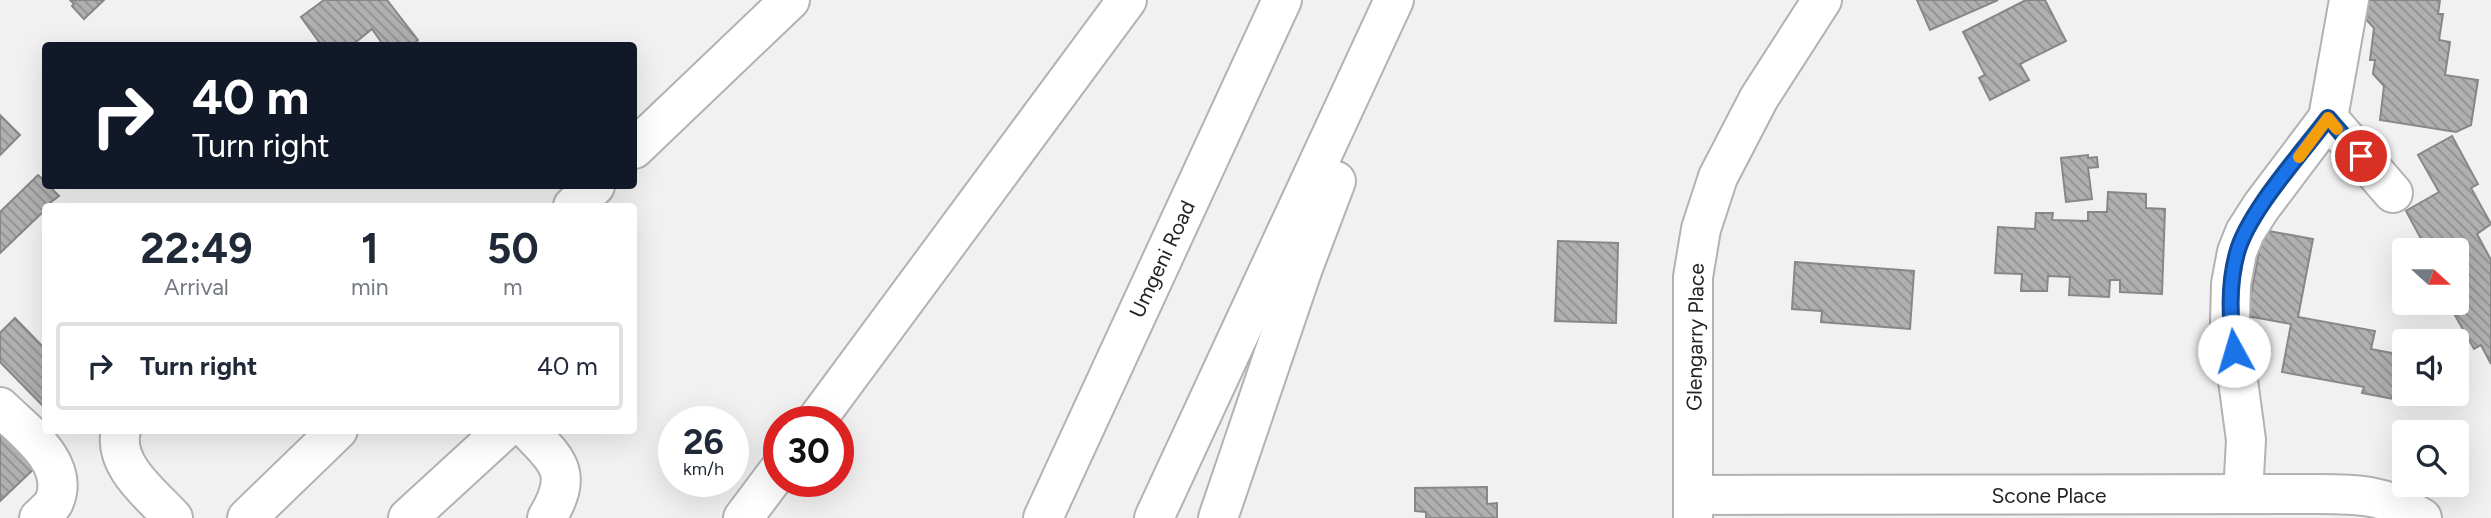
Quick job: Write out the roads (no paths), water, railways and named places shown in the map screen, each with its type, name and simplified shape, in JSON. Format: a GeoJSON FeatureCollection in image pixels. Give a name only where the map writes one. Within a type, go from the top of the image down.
{"type":"FeatureCollection","features":[{"type":"Feature","properties":{"kind":"main road"},"geometry":{"type":"LineString","coordinates":[[637,146],[790,0]]}},
{"type":"Feature","properties":{"kind":"main road"},"geometry":{"type":"LineString","coordinates":[[827,406],[1127,0]]}},
{"type":"Feature","properties":{"kind":"main road","name":"Umgeni Road"},"geometry":{"type":"LineString","coordinates":[[1043,518],[1282,0]]}},
{"type":"Feature","properties":{"kind":"main road"},"geometry":{"type":"LineString","coordinates":[[1154,518],[1394,0]]}},
{"type":"Feature","properties":{"kind":"main road"},"geometry":{"type":"LineString","coordinates":[[1218,518],[1303,268],[1406,0]]}},
{"type":"Feature","properties":{"kind":"main road","name":"Glengarry Place"},"geometry":{"type":"LineString","coordinates":[[1693,507],[1693,277],[1701,229],[1718,177],[1748,120],[1822,0]]}},
{"type":"Feature","properties":{"kind":"main road"},"geometry":{"type":"LineString","coordinates":[[2243,494],[2246,440],[2230,321],[2231,284],[2237,252],[2245,232],[2261,207],[2328,118],[2349,0]]}},
{"type":"Feature","properties":{"kind":"main road"},"geometry":{"type":"LineString","coordinates":[[2328,118],[2393,193]]}},
{"type":"Feature","properties":{"kind":"main road"},"geometry":{"type":"LineString","coordinates":[[576,203],[592,189]]}},
{"type":"Feature","properties":{"kind":"main road"},"geometry":{"type":"LineString","coordinates":[[0,407],[45,453],[55,468],[59,485],[53,513]]}},
{"type":"Feature","properties":{"kind":"main road"},"geometry":{"type":"LineString","coordinates":[[121,434],[119,448],[124,462],[173,518]]}},
{"type":"Feature","properties":{"kind":"main road"},"geometry":{"type":"LineString","coordinates":[[247,518],[334,434]]}},
{"type":"Feature","properties":{"kind":"main road"},"geometry":{"type":"LineString","coordinates":[[408,518],[500,434]]}},
{"type":"Feature","properties":{"kind":"main road"},"geometry":{"type":"LineString","coordinates":[[532,434],[552,455],[562,472],[559,492],[547,518]]}},
{"type":"Feature","properties":{"kind":"main road"},"geometry":{"type":"LineString","coordinates":[[743,518],[763,491]]}},
{"type":"Feature","properties":{"kind":"main road","name":"Scone Place"},"geometry":{"type":"LineString","coordinates":[[1693,507],[2243,494],[2303,506],[2357,494],[2404,506],[2422,518]]}}]}
